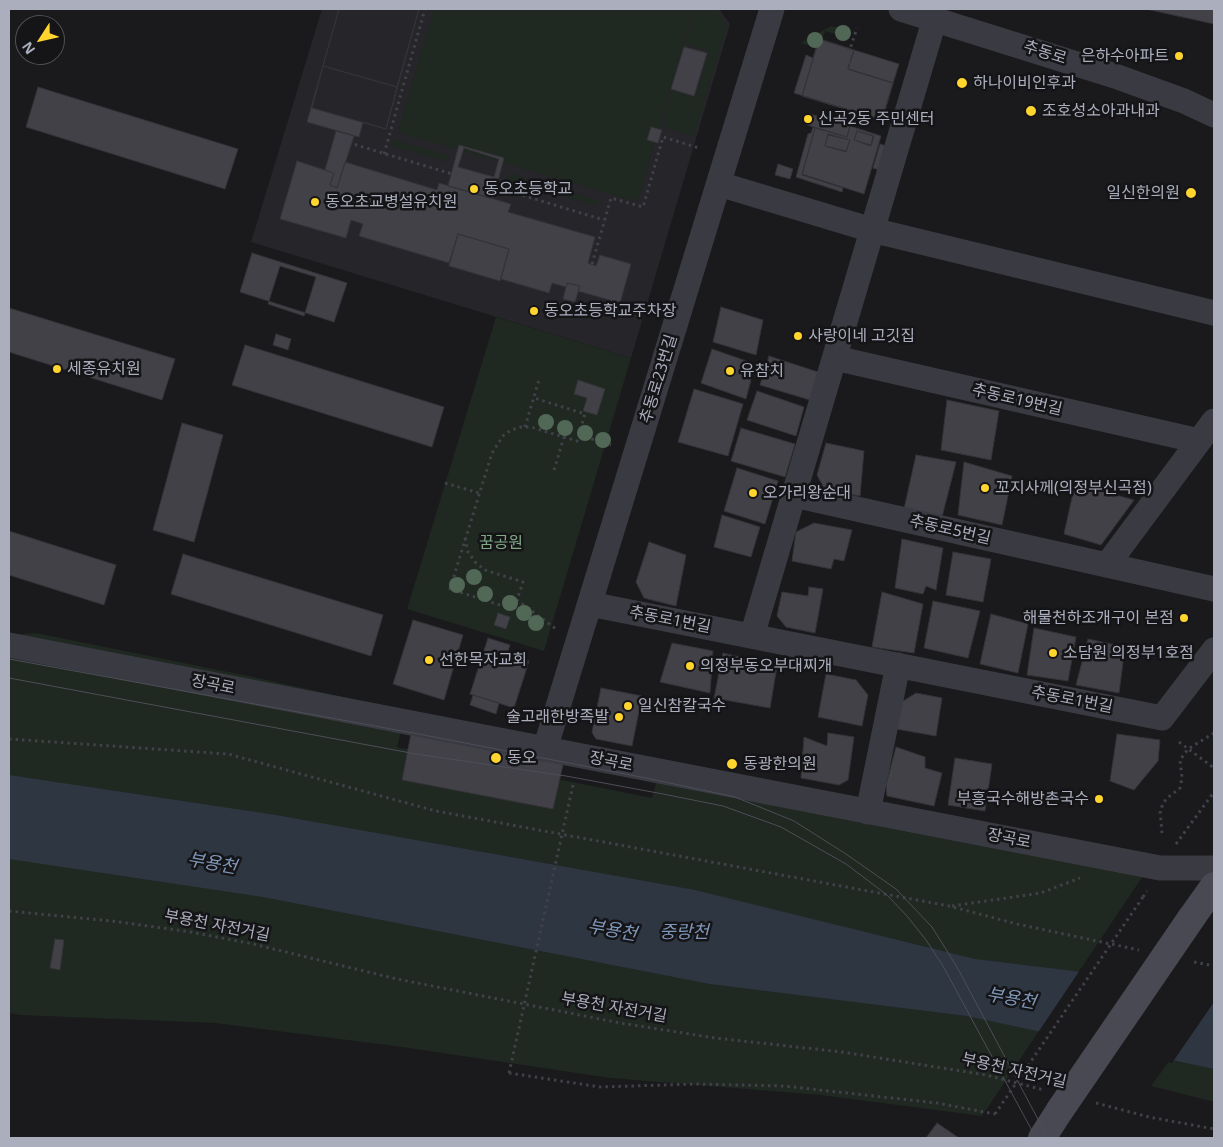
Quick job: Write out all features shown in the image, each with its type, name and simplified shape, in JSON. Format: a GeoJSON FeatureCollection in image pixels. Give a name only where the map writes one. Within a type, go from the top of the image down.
{"type":"FeatureCollection","features":[{"type":"Feature","properties":{"kind":"street","name":"추동로23번길"},"geometry":{"type":"LineString","coordinates":[[545,749],[772,9]]}},
{"type":"Feature","properties":{"kind":"street","name":"추동로"},"geometry":{"type":"LineString","coordinates":[[901,9],[935,18],[1115,76],[1184,101],[1214,115]]}},
{"type":"Feature","properties":{"kind":"street"},"geometry":{"type":"LineString","coordinates":[[752,636],[935,18]]}},
{"type":"Feature","properties":{"kind":"street"},"geometry":{"type":"LineString","coordinates":[[719,184],[872,230],[1214,313]]}},
{"type":"Feature","properties":{"kind":"street","name":"추동로19번길"},"geometry":{"type":"LineString","coordinates":[[835,358],[1199,441]]}},
{"type":"Feature","properties":{"kind":"street"},"geometry":{"type":"LineString","coordinates":[[1107,565],[1214,421]]}},
{"type":"Feature","properties":{"kind":"street","name":"추동로5번길"},"geometry":{"type":"LineString","coordinates":[[794,495],[1214,589]]}},
{"type":"Feature","properties":{"kind":"street","name":"추동로1번길"},"geometry":{"type":"LineString","coordinates":[[590,604],[1162,718],[1214,650]]}},
{"type":"Feature","properties":{"kind":"street","name":"장곡로"},"geometry":{"type":"LineString","coordinates":[[9,645],[1160,868],[1214,868]]}},
{"type":"Feature","properties":{"kind":"street"},"geometry":{"type":"LineString","coordinates":[[868,812],[898,665]]}},
{"type":"Feature","properties":{"kind":"street"},"geometry":{"type":"LineString","coordinates":[[1042,1138],[1056,1101],[1214,886]]}},
{"type":"Feature","properties":{"kind":"path"},"geometry":{"type":"LineString","coordinates":[[384,154],[425,9]]}},
{"type":"Feature","properties":{"kind":"path"},"geometry":{"type":"LineString","coordinates":[[850,63],[846,61],[857,28]]}},
{"type":"Feature","properties":{"kind":"path"},"geometry":{"type":"LineString","coordinates":[[592,264],[611,198],[643,207],[663,137],[699,148]]}},
{"type":"Feature","properties":{"kind":"path"},"geometry":{"type":"LineString","coordinates":[[334,172],[343,141],[604,220]]}},
{"type":"Feature","properties":{"kind":"path"},"geometry":{"type":"LineString","coordinates":[[471,193],[474,181]]}},
{"type":"Feature","properties":{"kind":"path"},"geometry":{"type":"LineString","coordinates":[[525,427],[538,380]]}},
{"type":"Feature","properties":{"kind":"path"},"geometry":{"type":"LineString","coordinates":[[465,538],[468,552],[476,563],[485,570],[523,582],[515,610],[450,590],[465,538],[479,493],[492,453],[497,444],[511,430],[525,427],[540,428],[577,440],[585,414],[534,398]]}},
{"type":"Feature","properties":{"kind":"path"},"geometry":{"type":"LineString","coordinates":[[578,435],[611,445]]}},
{"type":"Feature","properties":{"kind":"path"},"geometry":{"type":"LineString","coordinates":[[554,470],[564,437]]}},
{"type":"Feature","properties":{"kind":"path"},"geometry":{"type":"LineString","coordinates":[[445,483],[479,493]]}},
{"type":"Feature","properties":{"kind":"path"},"geometry":{"type":"LineString","coordinates":[[518,600],[557,629]]}},
{"type":"Feature","properties":{"kind":"path"},"geometry":{"type":"LineString","coordinates":[[1162,833],[1160,810],[1166,799],[1180,788],[1182,778],[1180,760],[1188,748],[1214,733]]}},
{"type":"Feature","properties":{"kind":"path"},"geometry":{"type":"LineString","coordinates":[[9,739],[228,754],[436,811],[949,906],[1077,937]]}},
{"type":"Feature","properties":{"kind":"path"},"geometry":{"type":"LineString","coordinates":[[1179,742],[1214,768]]}},
{"type":"Feature","properties":{"kind":"path"},"geometry":{"type":"LineString","coordinates":[[573,785],[509,1073],[600,1087],[696,1084],[784,1086],[937,1104],[995,1114],[1143,897]]}},
{"type":"Feature","properties":{"kind":"path"},"geometry":{"type":"LineString","coordinates":[[1174,848],[1214,792]]}},
{"type":"Feature","properties":{"kind":"path"},"geometry":{"type":"LineString","coordinates":[[949,906],[1040,893],[1088,876]]}},
{"type":"Feature","properties":{"kind":"path","name":"부용천 자전거길"},"geometry":{"type":"LineString","coordinates":[[9,911],[112,921],[191,932],[253,944],[397,979],[620,1024],[715,1038],[842,1052],[986,1075],[1056,1101]]}},
{"type":"Feature","properties":{"kind":"path"},"geometry":{"type":"LineString","coordinates":[[1091,1102],[1149,1117],[1214,1129]]}},
{"type":"Feature","properties":{"kind":"shaded area","name":"동오초등학교"},"geometry":{"type":"Polygon","coordinates":[[[322,9],[719,9],[730,24],[631,358],[251,242],[322,9]]]}},
{"type":"Feature","properties":{"kind":"green space"},"geometry":{"type":"Polygon","coordinates":[[[434,9],[694,9],[637,202],[398,132],[434,9]]]}},
{"type":"Feature","properties":{"kind":"green space"},"geometry":{"type":"Polygon","coordinates":[[[696,9],[715,9],[727,25],[694,136],[662,127],[672,91],[695,98],[709,52],[685,44],[696,9]]]}},
{"type":"Feature","properties":{"kind":"green space"},"geometry":{"type":"Polygon","coordinates":[[[831,26],[850,32],[848,38],[825,31],[822,40],[818,39],[816,47],[800,43],[831,26]]]}},
{"type":"Feature","properties":{"kind":"green space"},"geometry":{"type":"Polygon","coordinates":[[[392,139],[449,156],[447,162],[390,145],[392,139]]]}},
{"type":"Feature","properties":{"kind":"green space"},"geometry":{"type":"Polygon","coordinates":[[[509,173],[597,200],[595,206],[507,179],[509,173]]]}},
{"type":"Feature","properties":{"kind":"green space","name":"꿈공원"},"geometry":{"type":"Polygon","coordinates":[[[496,317],[631,358],[544,651],[407,609],[496,317]]]}},
{"type":"Feature","properties":{"kind":"green space"},"geometry":{"type":"Polygon","coordinates":[[[36,633],[258,678],[406,711],[397,747],[652,798],[661,766],[1151,864],[982,1116],[820,1095],[610,1078],[402,1047],[215,1023],[9,1013],[9,635],[36,633]]]}},
{"type":"Feature","properties":{"kind":"green space"},"geometry":{"type":"Polygon","coordinates":[[[1214,999],[1214,1102],[1151,1086],[1214,999]]]}},
{"type":"Feature","properties":{"kind":"water","name":"중랑천"},"geometry":{"type":"Polygon","coordinates":[[[9,775],[276,815],[695,890],[975,959],[1214,988],[1214,1069],[967,1016],[710,984],[263,897],[9,859],[9,775]]]}},
{"type":"Feature","properties":{"kind":"pier"},"geometry":{"type":"Polygon","coordinates":[[[1080,970],[1214,986],[1214,1002],[1172,1063],[1037,1034],[1080,970]]]}},
{"type":"Feature","properties":{"kind":"building"},"geometry":{"type":"Polygon","coordinates":[[[339,9],[419,9],[386,129],[363,122],[359,137],[307,122],[339,9]]]}},
{"type":"Feature","properties":{"kind":"building"},"geometry":{"type":"Polygon","coordinates":[[[339,9],[419,9],[397,87],[323,66],[339,9]]]}},
{"type":"Feature","properties":{"kind":"building"},"geometry":{"type":"Polygon","coordinates":[[[1146,9],[1214,9],[1214,24],[1146,9]]]}},
{"type":"Feature","properties":{"kind":"building"},"geometry":{"type":"Polygon","coordinates":[[[819,39],[854,50],[848,69],[893,83],[882,120],[802,96],[819,39]]]}},
{"type":"Feature","properties":{"kind":"building"},"geometry":{"type":"Polygon","coordinates":[[[819,39],[854,50],[848,69],[893,83],[882,120],[794,93],[806,55],[813,58],[819,39]]]}},
{"type":"Feature","properties":{"kind":"building"},"geometry":{"type":"Polygon","coordinates":[[[819,39],[854,50],[848,69],[893,83],[882,120],[802,96],[819,39]]]}},
{"type":"Feature","properties":{"kind":"building"},"geometry":{"type":"Polygon","coordinates":[[[684,47],[707,53],[694,96],[671,89],[684,47]]]}},
{"type":"Feature","properties":{"kind":"building"},"geometry":{"type":"Polygon","coordinates":[[[854,50],[899,64],[893,83],[848,69],[854,50]]]}},
{"type":"Feature","properties":{"kind":"building"},"geometry":{"type":"Polygon","coordinates":[[[323,66],[397,87],[386,129],[312,108],[323,66]]]}},
{"type":"Feature","properties":{"kind":"building"},"geometry":{"type":"Polygon","coordinates":[[[38,87],[238,149],[225,189],[26,127],[38,87]]]}},
{"type":"Feature","properties":{"kind":"building"},"geometry":{"type":"Polygon","coordinates":[[[810,114],[850,126],[847,137],[807,125],[805,118],[810,114]]]}},
{"type":"Feature","properties":{"kind":"building"},"geometry":{"type":"Polygon","coordinates":[[[850,126],[881,136],[864,194],[802,174],[815,128],[847,137],[850,126]]]}},
{"type":"Feature","properties":{"kind":"building"},"geometry":{"type":"Polygon","coordinates":[[[651,127],[662,130],[658,143],[647,140],[651,127]]]}},
{"type":"Feature","properties":{"kind":"building"},"geometry":{"type":"Polygon","coordinates":[[[813,127],[815,128],[802,175],[843,188],[842,192],[796,177],[808,134],[811,133],[813,127]]]}},
{"type":"Feature","properties":{"kind":"building"},"geometry":{"type":"Polygon","coordinates":[[[336,131],[354,136],[337,188],[330,185],[334,173],[325,170],[336,131]]]}},
{"type":"Feature","properties":{"kind":"building"},"geometry":{"type":"Polygon","coordinates":[[[857,131],[874,136],[871,146],[854,140],[857,131]]]}},
{"type":"Feature","properties":{"kind":"building"},"geometry":{"type":"Polygon","coordinates":[[[857,131],[873,136],[871,145],[854,140],[857,131]]]}},
{"type":"Feature","properties":{"kind":"building"},"geometry":{"type":"Polygon","coordinates":[[[828,134],[850,140],[846,152],[825,146],[828,134]]]}},
{"type":"Feature","properties":{"kind":"building"},"geometry":{"type":"Polygon","coordinates":[[[828,135],[850,140],[846,151],[825,146],[828,135]]]}},
{"type":"Feature","properties":{"kind":"building"},"geometry":{"type":"Polygon","coordinates":[[[880,144],[889,147],[882,171],[873,168],[880,144]]]}},
{"type":"Feature","properties":{"kind":"building"},"geometry":{"type":"Polygon","coordinates":[[[459,145],[504,158],[493,199],[448,186],[459,145]]]}},
{"type":"Feature","properties":{"kind":"building"},"geometry":{"type":"Polygon","coordinates":[[[464,148],[499,159],[494,177],[458,167],[464,148]]]}},
{"type":"Feature","properties":{"kind":"building"},"geometry":{"type":"Polygon","coordinates":[[[297,161],[334,173],[330,185],[337,188],[345,162],[437,190],[439,183],[511,204],[508,212],[595,237],[588,263],[596,266],[600,255],[631,264],[620,303],[578,291],[580,286],[567,283],[566,287],[552,283],[549,293],[501,279],[509,249],[458,234],[449,263],[359,236],[363,224],[351,220],[346,238],[280,219],[297,161]]]}},
{"type":"Feature","properties":{"kind":"building"},"geometry":{"type":"Polygon","coordinates":[[[778,164],[793,169],[790,179],[775,175],[778,164]]]}},
{"type":"Feature","properties":{"kind":"building"},"geometry":{"type":"Polygon","coordinates":[[[458,234],[509,249],[500,281],[449,266],[458,234]]]}},
{"type":"Feature","properties":{"kind":"building"},"geometry":{"type":"Polygon","coordinates":[[[252,253],[347,283],[334,322],[240,292],[252,253]]]}},
{"type":"Feature","properties":{"kind":"building"},"geometry":{"type":"Polygon","coordinates":[[[280,266],[316,277],[304,316],[268,304],[280,266]]]}},
{"type":"Feature","properties":{"kind":"building"},"geometry":{"type":"Polygon","coordinates":[[[567,283],[580,286],[575,302],[563,299],[567,283]]]}},
{"type":"Feature","properties":{"kind":"building"},"geometry":{"type":"Polygon","coordinates":[[[721,307],[763,320],[756,355],[713,342],[721,307]]]}},
{"type":"Feature","properties":{"kind":"building"},"geometry":{"type":"Polygon","coordinates":[[[9,308],[175,359],[162,400],[9,352],[9,308]]]}},
{"type":"Feature","properties":{"kind":"building"},"geometry":{"type":"Polygon","coordinates":[[[276,334],[291,339],[288,350],[273,345],[276,334]]]}},
{"type":"Feature","properties":{"kind":"building"},"geometry":{"type":"Polygon","coordinates":[[[245,345],[444,407],[432,447],[232,385],[245,345]]]}},
{"type":"Feature","properties":{"kind":"building"},"geometry":{"type":"Polygon","coordinates":[[[712,349],[755,364],[746,399],[701,383],[712,349]]]}},
{"type":"Feature","properties":{"kind":"building"},"geometry":{"type":"Polygon","coordinates":[[[769,356],[818,372],[810,400],[760,385],[769,356]]]}},
{"type":"Feature","properties":{"kind":"building"},"geometry":{"type":"Polygon","coordinates":[[[578,380],[605,389],[597,415],[583,411],[587,398],[574,394],[578,380]]]}},
{"type":"Feature","properties":{"kind":"building"},"geometry":{"type":"Polygon","coordinates":[[[694,389],[743,404],[728,456],[678,442],[694,389]]]}},
{"type":"Feature","properties":{"kind":"building"},"geometry":{"type":"Polygon","coordinates":[[[757,391],[804,407],[796,436],[747,420],[757,391]]]}},
{"type":"Feature","properties":{"kind":"building"},"geometry":{"type":"Polygon","coordinates":[[[947,400],[999,411],[991,460],[941,450],[947,400]]]}},
{"type":"Feature","properties":{"kind":"building"},"geometry":{"type":"Polygon","coordinates":[[[182,423],[223,435],[194,542],[153,530],[182,423]]]}},
{"type":"Feature","properties":{"kind":"building"},"geometry":{"type":"Polygon","coordinates":[[[741,428],[795,444],[785,477],[731,461],[741,428]]]}},
{"type":"Feature","properties":{"kind":"building"},"geometry":{"type":"Polygon","coordinates":[[[826,443],[864,451],[860,496],[825,490],[817,475],[826,443]]]}},
{"type":"Feature","properties":{"kind":"building"},"geometry":{"type":"Polygon","coordinates":[[[916,455],[956,462],[942,517],[904,509],[916,455]]]}},
{"type":"Feature","properties":{"kind":"building"},"geometry":{"type":"Polygon","coordinates":[[[964,462],[1012,476],[1002,525],[958,515],[964,462]]]}},
{"type":"Feature","properties":{"kind":"building"},"geometry":{"type":"Polygon","coordinates":[[[737,468],[778,481],[765,524],[724,511],[737,468]]]}},
{"type":"Feature","properties":{"kind":"building"},"geometry":{"type":"Polygon","coordinates":[[[1075,484],[1134,500],[1101,545],[1064,534],[1075,484]]]}},
{"type":"Feature","properties":{"kind":"building"},"geometry":{"type":"Polygon","coordinates":[[[722,515],[760,527],[751,557],[714,547],[722,515]]]}},
{"type":"Feature","properties":{"kind":"building"},"geometry":{"type":"Polygon","coordinates":[[[814,523],[852,530],[844,561],[834,559],[831,569],[792,561],[796,532],[814,523]]]}},
{"type":"Feature","properties":{"kind":"building"},"geometry":{"type":"Polygon","coordinates":[[[9,531],[116,565],[104,605],[9,575],[9,531]]]}},
{"type":"Feature","properties":{"kind":"building"},"geometry":{"type":"Polygon","coordinates":[[[902,539],[943,548],[936,590],[926,586],[923,594],[895,588],[902,539]]]}},
{"type":"Feature","properties":{"kind":"building"},"geometry":{"type":"Polygon","coordinates":[[[649,542],[686,555],[676,606],[644,598],[636,582],[649,542]]]}},
{"type":"Feature","properties":{"kind":"building"},"geometry":{"type":"Polygon","coordinates":[[[953,552],[991,559],[983,602],[946,595],[953,552]]]}},
{"type":"Feature","properties":{"kind":"building"},"geometry":{"type":"Polygon","coordinates":[[[183,554],[383,615],[371,656],[171,594],[183,554]]]}},
{"type":"Feature","properties":{"kind":"building"},"geometry":{"type":"Polygon","coordinates":[[[809,587],[823,589],[815,633],[786,627],[777,616],[782,592],[808,596],[809,587]]]}},
{"type":"Feature","properties":{"kind":"building"},"geometry":{"type":"Polygon","coordinates":[[[882,592],[923,604],[914,653],[872,647],[882,592]]]}},
{"type":"Feature","properties":{"kind":"building"},"geometry":{"type":"Polygon","coordinates":[[[933,601],[980,611],[968,658],[924,648],[933,601]]]}},
{"type":"Feature","properties":{"kind":"building"},"geometry":{"type":"Polygon","coordinates":[[[498,613],[510,617],[506,629],[494,625],[498,613]]]}},
{"type":"Feature","properties":{"kind":"building"},"geometry":{"type":"Polygon","coordinates":[[[991,614],[1028,624],[1018,673],[980,664],[991,614]]]}},
{"type":"Feature","properties":{"kind":"building"},"geometry":{"type":"Polygon","coordinates":[[[413,620],[463,635],[444,700],[393,684],[413,620]]]}},
{"type":"Feature","properties":{"kind":"building"},"geometry":{"type":"Polygon","coordinates":[[[1034,628],[1076,637],[1068,681],[1027,675],[1034,628]]]}},
{"type":"Feature","properties":{"kind":"building"},"geometry":{"type":"Polygon","coordinates":[[[488,638],[510,645],[507,654],[529,661],[514,708],[470,694],[488,638]]]}},
{"type":"Feature","properties":{"kind":"building"},"geometry":{"type":"Polygon","coordinates":[[[1088,639],[1125,647],[1119,693],[1076,685],[1088,639]]]}},
{"type":"Feature","properties":{"kind":"building"},"geometry":{"type":"Polygon","coordinates":[[[672,643],[713,651],[710,693],[660,682],[672,643]]]}},
{"type":"Feature","properties":{"kind":"building"},"geometry":{"type":"Polygon","coordinates":[[[723,653],[777,666],[770,708],[714,698],[723,653]]]}},
{"type":"Feature","properties":{"kind":"building"},"geometry":{"type":"Polygon","coordinates":[[[826,674],[856,680],[868,695],[862,726],[818,717],[826,674]]]}},
{"type":"Feature","properties":{"kind":"building"},"geometry":{"type":"Polygon","coordinates":[[[601,688],[642,696],[632,746],[596,739],[594,736],[592,732],[601,688]]]}},
{"type":"Feature","properties":{"kind":"building"},"geometry":{"type":"Polygon","coordinates":[[[916,693],[942,698],[936,736],[896,729],[900,703],[916,693]]]}},
{"type":"Feature","properties":{"kind":"building"},"geometry":{"type":"Polygon","coordinates":[[[473,695],[499,703],[496,714],[470,705],[473,695]]]}},
{"type":"Feature","properties":{"kind":"building"},"geometry":{"type":"Polygon","coordinates":[[[415,713],[568,743],[553,809],[402,780],[415,713]]]}},
{"type":"Feature","properties":{"kind":"building"},"geometry":{"type":"Polygon","coordinates":[[[828,733],[854,737],[848,780],[839,785],[801,778],[804,737],[827,746],[828,733]]]}},
{"type":"Feature","properties":{"kind":"building"},"geometry":{"type":"Polygon","coordinates":[[[1117,734],[1160,740],[1158,761],[1134,790],[1110,781],[1117,734]]]}},
{"type":"Feature","properties":{"kind":"building"},"geometry":{"type":"Polygon","coordinates":[[[896,747],[925,757],[925,768],[942,773],[934,806],[887,796],[886,785],[896,747]]]}},
{"type":"Feature","properties":{"kind":"building"},"geometry":{"type":"Polygon","coordinates":[[[955,758],[992,764],[985,811],[948,805],[955,758]]]}},
{"type":"Feature","properties":{"kind":"building"},"geometry":{"type":"Polygon","coordinates":[[[55,939],[64,940],[60,970],[50,968],[55,939]]]}},
{"type":"Feature","properties":{"kind":"building"},"geometry":{"type":"Polygon","coordinates":[[[937,1123],[959,1138],[926,1138],[937,1123]]]}},
{"type":"Feature","properties":{"kind":"tram line"},"geometry":{"type":"LineString","coordinates":[[9,659],[424,735],[651,779],[735,797],[794,821],[896,889],[932,927],[957,967],[1048,1138]]}},
{"type":"Feature","properties":{"kind":"tram line"},"geometry":{"type":"LineString","coordinates":[[9,678],[416,754],[566,776],[663,794],[723,806],[781,827],[846,864],[887,895],[907,916],[943,966],[1036,1138]]}},
{"type":"Feature","properties":{"kind":"place","name":"은하수아파트"},"geometry":{"type":"Point","coordinates":[1179,56]}},
{"type":"Feature","properties":{"kind":"place","name":"하나이비인후과"},"geometry":{"type":"Point","coordinates":[962,83]}},
{"type":"Feature","properties":{"kind":"place","name":"조호성소아과내과"},"geometry":{"type":"Point","coordinates":[1031,111]}},
{"type":"Feature","properties":{"kind":"place","name":"신곡2동 주민센터"},"geometry":{"type":"Point","coordinates":[808,119]}},
{"type":"Feature","properties":{"kind":"place","name":"동오초등학교"},"geometry":{"type":"Point","coordinates":[474,189]}},
{"type":"Feature","properties":{"kind":"place","name":"일신한의원"},"geometry":{"type":"Point","coordinates":[1191,193]}},
{"type":"Feature","properties":{"kind":"place","name":"동오초교병설유치원"},"geometry":{"type":"Point","coordinates":[315,202]}},
{"type":"Feature","properties":{"kind":"place","name":"동오초등학교주차장"},"geometry":{"type":"Point","coordinates":[534,311]}},
{"type":"Feature","properties":{"kind":"place","name":"사랑이네 고깃집"},"geometry":{"type":"Point","coordinates":[798,336]}},
{"type":"Feature","properties":{"kind":"place","name":"세종유치원"},"geometry":{"type":"Point","coordinates":[57,369]}},
{"type":"Feature","properties":{"kind":"place","name":"유참치"},"geometry":{"type":"Point","coordinates":[730,371]}},
{"type":"Feature","properties":{"kind":"place","name":"꼬지사께(의정부신곡점)"},"geometry":{"type":"Point","coordinates":[985,488]}},
{"type":"Feature","properties":{"kind":"place","name":"오가리왕순대"},"geometry":{"type":"Point","coordinates":[753,493]}},
{"type":"Feature","properties":{"kind":"place","name":"해물천하조개구이 본점"},"geometry":{"type":"Point","coordinates":[1184,618]}},
{"type":"Feature","properties":{"kind":"place","name":"소담원 의정부1호점"},"geometry":{"type":"Point","coordinates":[1053,653]}},
{"type":"Feature","properties":{"kind":"place","name":"선한목자교회"},"geometry":{"type":"Point","coordinates":[429,660]}},
{"type":"Feature","properties":{"kind":"place","name":"의정부동오부대찌개"},"geometry":{"type":"Point","coordinates":[690,666]}},
{"type":"Feature","properties":{"kind":"place","name":"일신참칼국수"},"geometry":{"type":"Point","coordinates":[628,706]}},
{"type":"Feature","properties":{"kind":"place","name":"술고래한방족발"},"geometry":{"type":"Point","coordinates":[619,717]}},
{"type":"Feature","properties":{"kind":"place","name":"동오"},"geometry":{"type":"Point","coordinates":[496,758]}},
{"type":"Feature","properties":{"kind":"place","name":"동광한의원"},"geometry":{"type":"Point","coordinates":[732,764]}},
{"type":"Feature","properties":{"kind":"place","name":"부흥국수해방촌국수"},"geometry":{"type":"Point","coordinates":[1099,799]}},
{"type":"Feature","properties":{"kind":"water label","name":"부용천"},"geometry":{"type":"Point","coordinates":[212,864]}},
{"type":"Feature","properties":{"kind":"water label","name":"부용천"},"geometry":{"type":"Point","coordinates":[612,931]}},
{"type":"Feature","properties":{"kind":"water label","name":"부용천"},"geometry":{"type":"Point","coordinates":[1011,999]}}]}
